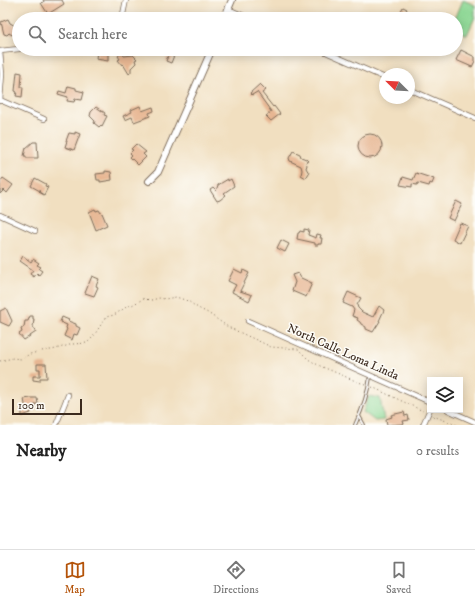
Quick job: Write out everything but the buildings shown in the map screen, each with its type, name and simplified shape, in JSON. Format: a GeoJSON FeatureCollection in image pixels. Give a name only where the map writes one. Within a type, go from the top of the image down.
{"type":"FeatureCollection","features":[{"type":"Feature","properties":{"kind":"street"},"geometry":{"type":"LineString","coordinates":[[123,12],[126,0]]}},
{"type":"Feature","properties":{"kind":"street"},"geometry":{"type":"LineString","coordinates":[[227,12],[232,0]]}},
{"type":"Feature","properties":{"kind":"street"},"geometry":{"type":"LineString","coordinates":[[228,9],[235,12]]}},
{"type":"Feature","properties":{"kind":"street"},"geometry":{"type":"LineString","coordinates":[[12,49],[0,51],[2,74],[0,100],[44,119]]}},
{"type":"Feature","properties":{"kind":"street"},"geometry":{"type":"LineString","coordinates":[[149,181],[158,172],[209,56]]}},
{"type":"Feature","properties":{"kind":"street"},"geometry":{"type":"LineString","coordinates":[[335,56],[379,75]]}},
{"type":"Feature","properties":{"kind":"street"},"geometry":{"type":"LineString","coordinates":[[415,92],[475,118]]}},
{"type":"Feature","properties":{"kind":"street"},"geometry":{"type":"LineString","coordinates":[[0,215],[35,231]]}},
{"type":"Feature","properties":{"kind":"street","name":"North Calle Loma Linda"},"geometry":{"type":"LineString","coordinates":[[248,321],[427,401]]}},
{"type":"Feature","properties":{"kind":"street"},"geometry":{"type":"LineString","coordinates":[[56,425],[68,395]]}},
{"type":"Feature","properties":{"kind":"street"},"geometry":{"type":"LineString","coordinates":[[423,425],[428,413]]}},
{"type":"Feature","properties":{"kind":"street"},"geometry":{"type":"LineString","coordinates":[[455,413],[475,422]]}},
{"type":"Feature","properties":{"kind":"lane"},"geometry":{"type":"LineString","coordinates":[[355,425],[369,386],[370,376]]}},
{"type":"Feature","properties":{"kind":"lane"},"geometry":{"type":"LineString","coordinates":[[359,416],[364,425]]}},
{"type":"Feature","properties":{"kind":"path"},"geometry":{"type":"LineString","coordinates":[[0,361],[13,358],[21,359],[30,354],[87,342],[93,337],[106,317],[114,315],[143,299],[152,300],[176,297],[188,301],[198,308],[208,312],[228,327],[271,347],[298,349],[308,359],[318,365],[427,410]]}},
{"type":"Feature","properties":{"kind":"path"},"geometry":{"type":"LineString","coordinates":[[433,413],[457,425]]}},
{"type":"Feature","properties":{"kind":"green space"},"geometry":{"type":"Polygon","coordinates":[[[463,0],[475,5],[475,17],[467,35],[463,33],[463,12],[458,12],[463,0]]]}},
{"type":"Feature","properties":{"kind":"green space"},"geometry":{"type":"Polygon","coordinates":[[[369,396],[380,398],[384,420],[375,421],[363,412],[369,396]]]}}]}
